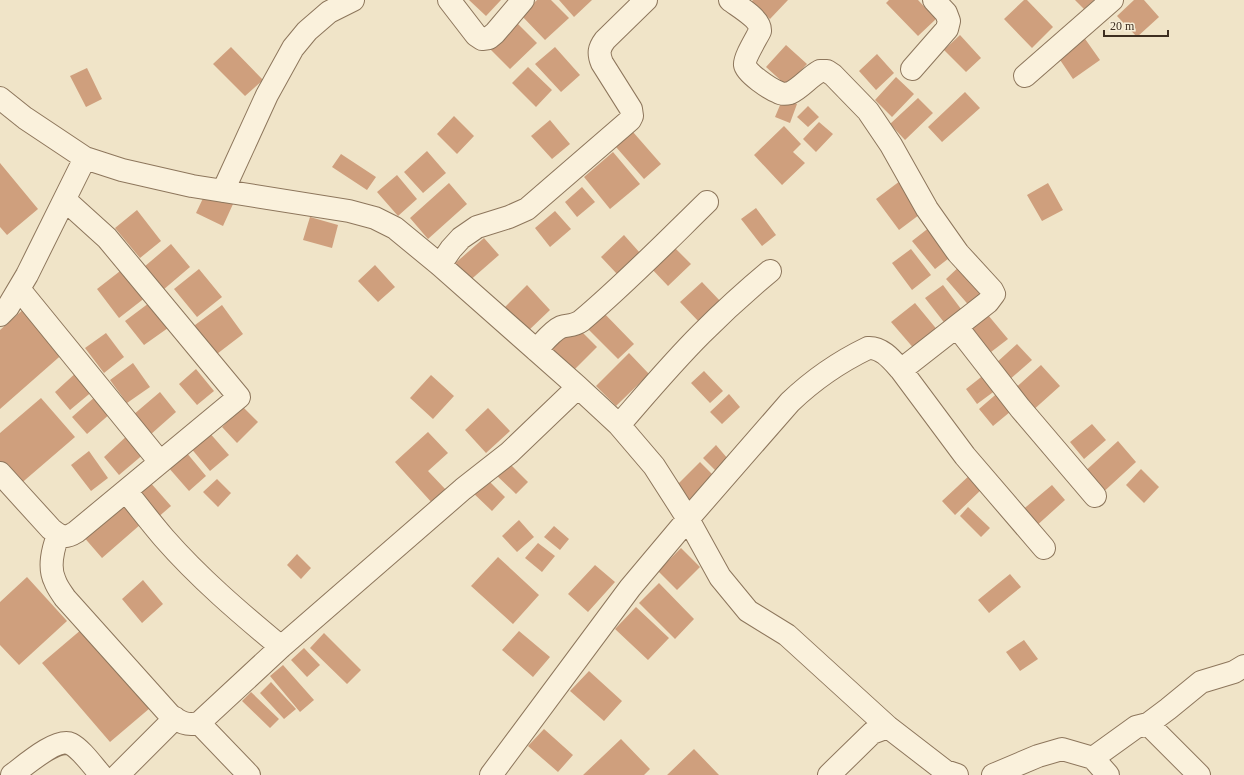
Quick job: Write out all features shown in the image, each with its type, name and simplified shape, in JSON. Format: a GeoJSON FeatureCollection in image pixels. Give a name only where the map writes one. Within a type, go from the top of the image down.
{"type":"FeatureCollection","features":[{"type":"Feature","properties":{"kind":"street"},"geometry":{"type":"LineString","coordinates":[[223,191],[267,95],[293,48],[307,31],[329,12],[353,0]]}},
{"type":"Feature","properties":{"kind":"street"},"geometry":{"type":"LineString","coordinates":[[449,0],[476,35],[482,39],[488,38],[495,33],[524,0]]}},
{"type":"Feature","properties":{"kind":"street"},"geometry":{"type":"LineString","coordinates":[[440,265],[461,238],[477,227],[509,217],[527,209],[630,120],[632,116],[630,109],[602,63],[598,55],[599,47],[646,0]]}},
{"type":"Feature","properties":{"kind":"street"},"geometry":{"type":"LineString","coordinates":[[730,0],[755,19],[760,27],[760,31],[745,63],[746,69],[750,74],[778,92],[785,94],[794,90],[820,71],[827,71],[833,75],[868,111],[891,145],[927,209],[958,253],[994,294],[988,302],[901,370]]}},
{"type":"Feature","properties":{"kind":"street"},"geometry":{"type":"LineString","coordinates":[[912,69],[947,29],[950,21],[946,13],[934,0]]}},
{"type":"Feature","properties":{"kind":"street"},"geometry":{"type":"LineString","coordinates":[[1025,76],[1112,0]]}},
{"type":"Feature","properties":{"kind":"street"},"geometry":{"type":"LineString","coordinates":[[0,98],[25,118],[85,158],[122,170],[192,186],[349,211],[375,218],[395,228],[440,265],[578,386],[619,425],[654,466],[688,519],[720,577],[748,611],[787,635],[888,728],[945,771],[957,775]]}},
{"type":"Feature","properties":{"kind":"street"},"geometry":{"type":"LineString","coordinates":[[0,315],[8,307],[28,275],[85,158]]}},
{"type":"Feature","properties":{"kind":"street"},"geometry":{"type":"LineString","coordinates":[[0,473],[51,529],[58,535],[64,537],[70,536],[238,397],[107,238],[65,200]]}},
{"type":"Feature","properties":{"kind":"street"},"geometry":{"type":"LineString","coordinates":[[536,350],[556,330],[562,327],[572,326],[579,322],[611,294],[708,202]]}},
{"type":"Feature","properties":{"kind":"street"},"geometry":{"type":"LineString","coordinates":[[619,425],[701,334],[735,301],[770,271]]}},
{"type":"Feature","properties":{"kind":"street"},"geometry":{"type":"LineString","coordinates":[[19,289],[160,462]]}},
{"type":"Feature","properties":{"kind":"street"},"geometry":{"type":"LineString","coordinates":[[957,326],[1020,408],[1095,496]]}},
{"type":"Feature","properties":{"kind":"street"},"geometry":{"type":"LineString","coordinates":[[491,775],[630,588],[790,402],[823,374],[868,348],[876,347],[883,351],[901,370],[965,456],[1044,548]]}},
{"type":"Feature","properties":{"kind":"street"},"geometry":{"type":"LineString","coordinates":[[58,535],[54,548],[52,564],[54,580],[65,598],[170,715],[181,723],[191,725],[199,724],[281,647],[463,489],[509,453],[578,386]]}},
{"type":"Feature","properties":{"kind":"street"},"geometry":{"type":"LineString","coordinates":[[126,491],[165,539],[207,583],[281,647]]}},
{"type":"Feature","properties":{"kind":"street"},"geometry":{"type":"LineString","coordinates":[[1093,758],[1136,727],[1148,724],[1201,682],[1241,674]]}},
{"type":"Feature","properties":{"kind":"street"},"geometry":{"type":"LineString","coordinates":[[118,775],[175,718]]}},
{"type":"Feature","properties":{"kind":"street"},"geometry":{"type":"LineString","coordinates":[[199,724],[249,775]]}},
{"type":"Feature","properties":{"kind":"street"},"geometry":{"type":"LineString","coordinates":[[1148,724],[1199,775]]}},
{"type":"Feature","properties":{"kind":"street"},"geometry":{"type":"LineString","coordinates":[[829,775],[872,733],[888,728]]}},
{"type":"Feature","properties":{"kind":"street"},"geometry":{"type":"LineString","coordinates":[[12,775],[52,747],[63,743],[70,743],[101,775]]}},
{"type":"Feature","properties":{"kind":"street"},"geometry":{"type":"LineString","coordinates":[[993,775],[1038,756],[1062,749],[1093,758],[1108,775]]}},
{"type":"Feature","properties":{"kind":"building"},"geometry":{"type":"Polygon","coordinates":[[[469,0],[501,0],[486,16],[469,0]]]}},
{"type":"Feature","properties":{"kind":"building"},"geometry":{"type":"Polygon","coordinates":[[[537,0],[551,0],[569,18],[545,40],[521,15],[537,0]]]}},
{"type":"Feature","properties":{"kind":"building"},"geometry":{"type":"Polygon","coordinates":[[[559,0],[592,0],[574,17],[559,0]]]}},
{"type":"Feature","properties":{"kind":"building"},"geometry":{"type":"Polygon","coordinates":[[[753,0],[788,0],[770,19],[751,2],[753,0]]]}},
{"type":"Feature","properties":{"kind":"building"},"geometry":{"type":"Polygon","coordinates":[[[889,0],[918,0],[936,19],[918,36],[886,3],[889,0]]]}},
{"type":"Feature","properties":{"kind":"building"},"geometry":{"type":"Polygon","coordinates":[[[1024,0],[1027,0],[1053,27],[1032,48],[1004,19],[1024,0]]]}},
{"type":"Feature","properties":{"kind":"building"},"geometry":{"type":"Polygon","coordinates":[[[1075,0],[1094,0],[1084,9],[1075,0]]]}},
{"type":"Feature","properties":{"kind":"building"},"geometry":{"type":"Polygon","coordinates":[[[1134,0],[1144,0],[1159,17],[1137,37],[1117,16],[1134,0]]]}},
{"type":"Feature","properties":{"kind":"building"},"geometry":{"type":"Polygon","coordinates":[[[514,20],[537,43],[510,69],[487,46],[514,20]]]}},
{"type":"Feature","properties":{"kind":"building"},"geometry":{"type":"Polygon","coordinates":[[[960,35],[981,58],[966,72],[944,50],[960,35]]]}},
{"type":"Feature","properties":{"kind":"building"},"geometry":{"type":"Polygon","coordinates":[[[1083,36],[1100,60],[1073,79],[1056,54],[1083,36]]]}},
{"type":"Feature","properties":{"kind":"building"},"geometry":{"type":"Polygon","coordinates":[[[786,45],[807,64],[787,86],[766,67],[786,45]]]}},
{"type":"Feature","properties":{"kind":"building"},"geometry":{"type":"Polygon","coordinates":[[[231,47],[263,80],[245,96],[213,64],[231,47]]]}},
{"type":"Feature","properties":{"kind":"building"},"geometry":{"type":"Polygon","coordinates":[[[555,47],[580,75],[561,92],[535,64],[555,47]]]}},
{"type":"Feature","properties":{"kind":"building"},"geometry":{"type":"Polygon","coordinates":[[[877,54],[894,73],[876,90],[859,71],[877,54]]]}},
{"type":"Feature","properties":{"kind":"building"},"geometry":{"type":"Polygon","coordinates":[[[528,67],[552,90],[536,107],[512,83],[528,67]]]}},
{"type":"Feature","properties":{"kind":"building"},"geometry":{"type":"Polygon","coordinates":[[[87,68],[102,99],[86,107],[70,76],[87,68]]]}},
{"type":"Feature","properties":{"kind":"building"},"geometry":{"type":"Polygon","coordinates":[[[896,77],[914,94],[892,117],[875,100],[896,77]]]}},
{"type":"Feature","properties":{"kind":"building"},"geometry":{"type":"Polygon","coordinates":[[[965,92],[980,108],[942,142],[928,127],[965,92]]]}},
{"type":"Feature","properties":{"kind":"building"},"geometry":{"type":"Polygon","coordinates":[[[783,98],[797,104],[790,123],[775,117],[783,98]]]}},
{"type":"Feature","properties":{"kind":"building"},"geometry":{"type":"Polygon","coordinates":[[[918,98],[933,113],[905,140],[890,124],[918,98]]]}},
{"type":"Feature","properties":{"kind":"building"},"geometry":{"type":"Polygon","coordinates":[[[808,106],[819,117],[808,127],[797,117],[808,106]]]}},
{"type":"Feature","properties":{"kind":"building"},"geometry":{"type":"Polygon","coordinates":[[[454,116],[474,136],[457,154],[437,134],[454,116]]]}},
{"type":"Feature","properties":{"kind":"building"},"geometry":{"type":"Polygon","coordinates":[[[550,120],[570,144],[552,159],[531,136],[550,120]]]}},
{"type":"Feature","properties":{"kind":"building"},"geometry":{"type":"Polygon","coordinates":[[[819,122],[833,134],[816,152],[803,139],[819,122]]]}},
{"type":"Feature","properties":{"kind":"building"},"geometry":{"type":"Polygon","coordinates":[[[784,126],[801,144],[793,152],[805,163],[782,185],[754,155],[784,126]]]}},
{"type":"Feature","properties":{"kind":"building"},"geometry":{"type":"Polygon","coordinates":[[[633,132],[661,164],[644,179],[616,147],[633,132]]]}},
{"type":"Feature","properties":{"kind":"building"},"geometry":{"type":"Polygon","coordinates":[[[427,151],[446,173],[423,193],[404,172],[427,151]]]}},
{"type":"Feature","properties":{"kind":"building"},"geometry":{"type":"Polygon","coordinates":[[[613,152],[640,184],[610,209],[584,177],[613,152]]]}},
{"type":"Feature","properties":{"kind":"building"},"geometry":{"type":"Polygon","coordinates":[[[341,154],[376,177],[367,190],[332,167],[341,154]]]}},
{"type":"Feature","properties":{"kind":"building"},"geometry":{"type":"Polygon","coordinates":[[[0,163],[38,209],[7,235],[0,227],[0,163]]]}},
{"type":"Feature","properties":{"kind":"building"},"geometry":{"type":"Polygon","coordinates":[[[397,175],[417,199],[398,216],[377,192],[397,175]]]}},
{"type":"Feature","properties":{"kind":"building"},"geometry":{"type":"Polygon","coordinates":[[[900,181],[923,212],[899,230],[876,199],[900,181]]]}},
{"type":"Feature","properties":{"kind":"building"},"geometry":{"type":"Polygon","coordinates":[[[449,183],[467,204],[428,239],[410,218],[449,183]]]}},
{"type":"Feature","properties":{"kind":"building"},"geometry":{"type":"Polygon","coordinates":[[[1048,183],[1063,210],[1042,221],[1027,195],[1048,183]]]}},
{"type":"Feature","properties":{"kind":"building"},"geometry":{"type":"Polygon","coordinates":[[[582,187],[595,202],[577,217],[565,202],[582,187]]]}},
{"type":"Feature","properties":{"kind":"building"},"geometry":{"type":"Polygon","coordinates":[[[206,192],[233,204],[223,226],[196,213],[206,192]]]}},
{"type":"Feature","properties":{"kind":"building"},"geometry":{"type":"Polygon","coordinates":[[[756,208],[776,235],[762,246],[741,219],[756,208]]]}},
{"type":"Feature","properties":{"kind":"building"},"geometry":{"type":"Polygon","coordinates":[[[137,210],[161,241],[140,258],[115,228],[137,210]]]}},
{"type":"Feature","properties":{"kind":"building"},"geometry":{"type":"Polygon","coordinates":[[[555,211],[571,229],[550,247],[535,228],[555,211]]]}},
{"type":"Feature","properties":{"kind":"building"},"geometry":{"type":"Polygon","coordinates":[[[310,217],[338,225],[332,248],[303,240],[310,217]]]}},
{"type":"Feature","properties":{"kind":"building"},"geometry":{"type":"Polygon","coordinates":[[[930,227],[953,255],[935,269],[912,241],[930,227]]]}},
{"type":"Feature","properties":{"kind":"building"},"geometry":{"type":"Polygon","coordinates":[[[624,235],[640,253],[617,274],[601,257],[624,235]]]}},
{"type":"Feature","properties":{"kind":"building"},"geometry":{"type":"Polygon","coordinates":[[[484,238],[499,255],[467,283],[452,266],[484,238]]]}},
{"type":"Feature","properties":{"kind":"building"},"geometry":{"type":"Polygon","coordinates":[[[171,244],[190,267],[163,290],[144,267],[171,244]]]}},
{"type":"Feature","properties":{"kind":"building"},"geometry":{"type":"Polygon","coordinates":[[[673,246],[691,264],[668,286],[650,267],[673,246]]]}},
{"type":"Feature","properties":{"kind":"building"},"geometry":{"type":"Polygon","coordinates":[[[911,249],[931,275],[912,290],[892,263],[911,249]]]}},
{"type":"Feature","properties":{"kind":"building"},"geometry":{"type":"Polygon","coordinates":[[[962,264],[989,294],[972,309],[946,279],[962,264]]]}},
{"type":"Feature","properties":{"kind":"building"},"geometry":{"type":"Polygon","coordinates":[[[375,265],[395,287],[378,302],[358,281],[375,265]]]}},
{"type":"Feature","properties":{"kind":"building"},"geometry":{"type":"Polygon","coordinates":[[[124,268],[146,297],[119,318],[97,289],[124,268]]]}},
{"type":"Feature","properties":{"kind":"building"},"geometry":{"type":"Polygon","coordinates":[[[199,269],[222,297],[197,317],[174,289],[199,269]]]}},
{"type":"Feature","properties":{"kind":"building"},"geometry":{"type":"Polygon","coordinates":[[[702,282],[722,303],[700,323],[680,302],[702,282]]]}},
{"type":"Feature","properties":{"kind":"building"},"geometry":{"type":"Polygon","coordinates":[[[527,285],[550,310],[528,331],[505,307],[527,285]]]}},
{"type":"Feature","properties":{"kind":"building"},"geometry":{"type":"Polygon","coordinates":[[[943,285],[967,317],[950,330],[925,298],[943,285]]]}},
{"type":"Feature","properties":{"kind":"building"},"geometry":{"type":"Polygon","coordinates":[[[149,303],[168,328],[144,345],[125,321],[149,303]]]}},
{"type":"Feature","properties":{"kind":"building"},"geometry":{"type":"Polygon","coordinates":[[[915,303],[939,332],[916,351],[891,322],[915,303]]]}},
{"type":"Feature","properties":{"kind":"building"},"geometry":{"type":"Polygon","coordinates":[[[222,305],[243,334],[213,357],[191,328],[222,305]]]}},
{"type":"Feature","properties":{"kind":"building"},"geometry":{"type":"Polygon","coordinates":[[[26,307],[66,351],[0,409],[0,330],[26,307]]]}},
{"type":"Feature","properties":{"kind":"building"},"geometry":{"type":"Polygon","coordinates":[[[600,309],[634,344],[618,359],[584,325],[600,309]]]}},
{"type":"Feature","properties":{"kind":"building"},"geometry":{"type":"Polygon","coordinates":[[[988,315],[1008,339],[991,352],[972,328],[988,315]]]}},
{"type":"Feature","properties":{"kind":"building"},"geometry":{"type":"Polygon","coordinates":[[[576,326],[597,347],[572,372],[551,350],[576,326]]]}},
{"type":"Feature","properties":{"kind":"building"},"geometry":{"type":"Polygon","coordinates":[[[106,333],[124,357],[104,373],[85,348],[106,333]]]}},
{"type":"Feature","properties":{"kind":"building"},"geometry":{"type":"Polygon","coordinates":[[[1017,344],[1032,360],[1009,380],[995,364],[1017,344]]]}},
{"type":"Feature","properties":{"kind":"building"},"geometry":{"type":"Polygon","coordinates":[[[629,353],[649,374],[616,406],[596,386],[629,353]]]}},
{"type":"Feature","properties":{"kind":"building"},"geometry":{"type":"Polygon","coordinates":[[[133,363],[150,387],[127,403],[110,380],[133,363]]]}},
{"type":"Feature","properties":{"kind":"building"},"geometry":{"type":"Polygon","coordinates":[[[1041,365],[1060,386],[1031,412],[1012,391],[1041,365]]]}},
{"type":"Feature","properties":{"kind":"building"},"geometry":{"type":"Polygon","coordinates":[[[196,369],[214,391],[197,405],[179,384],[196,369]]]}},
{"type":"Feature","properties":{"kind":"building"},"geometry":{"type":"Polygon","coordinates":[[[78,371],[94,390],[70,410],[55,392],[78,371]]]}},
{"type":"Feature","properties":{"kind":"building"},"geometry":{"type":"Polygon","coordinates":[[[704,371],[723,391],[710,403],[691,383],[704,371]]]}},
{"type":"Feature","properties":{"kind":"building"},"geometry":{"type":"Polygon","coordinates":[[[985,374],[996,390],[977,404],[966,389],[985,374]]]}},
{"type":"Feature","properties":{"kind":"building"},"geometry":{"type":"Polygon","coordinates":[[[431,375],[454,396],[433,419],[410,398],[431,375]]]}},
{"type":"Feature","properties":{"kind":"building"},"geometry":{"type":"Polygon","coordinates":[[[1001,390],[1016,407],[993,426],[979,409],[1001,390]]]}},
{"type":"Feature","properties":{"kind":"building"},"geometry":{"type":"Polygon","coordinates":[[[160,392],[176,412],[150,435],[133,415],[160,392]]]}},
{"type":"Feature","properties":{"kind":"building"},"geometry":{"type":"Polygon","coordinates":[[[729,394],[740,407],[722,424],[710,412],[729,394]]]}},
{"type":"Feature","properties":{"kind":"building"},"geometry":{"type":"Polygon","coordinates":[[[96,396],[111,413],[87,434],[72,417],[96,396]]]}},
{"type":"Feature","properties":{"kind":"building"},"geometry":{"type":"Polygon","coordinates":[[[41,398],[75,437],[18,486],[0,466],[0,433],[41,398]]]}},
{"type":"Feature","properties":{"kind":"building"},"geometry":{"type":"Polygon","coordinates":[[[243,407],[258,422],[237,443],[222,427],[243,407]]]}},
{"type":"Feature","properties":{"kind":"building"},"geometry":{"type":"Polygon","coordinates":[[[488,408],[510,431],[486,453],[465,430],[488,408]]]}},
{"type":"Feature","properties":{"kind":"building"},"geometry":{"type":"Polygon","coordinates":[[[1092,424],[1106,440],[1084,459],[1070,442],[1092,424]]]}},
{"type":"Feature","properties":{"kind":"building"},"geometry":{"type":"Polygon","coordinates":[[[208,431],[229,455],[210,471],[190,447],[208,431]]]}},
{"type":"Feature","properties":{"kind":"building"},"geometry":{"type":"Polygon","coordinates":[[[428,432],[448,453],[428,471],[447,491],[433,504],[395,462],[428,432]]]}},
{"type":"Feature","properties":{"kind":"building"},"geometry":{"type":"Polygon","coordinates":[[[129,434],[145,453],[119,475],[104,457],[129,434]]]}},
{"type":"Feature","properties":{"kind":"building"},"geometry":{"type":"Polygon","coordinates":[[[1118,441],[1136,462],[1099,496],[1081,475],[1118,441]]]}},
{"type":"Feature","properties":{"kind":"building"},"geometry":{"type":"Polygon","coordinates":[[[716,445],[728,459],[716,471],[703,458],[716,445]]]}},
{"type":"Feature","properties":{"kind":"building"},"geometry":{"type":"Polygon","coordinates":[[[89,451],[108,478],[91,491],[71,465],[89,451]]]}},
{"type":"Feature","properties":{"kind":"building"},"geometry":{"type":"Polygon","coordinates":[[[186,452],[206,476],[189,491],[168,467],[186,452]]]}},
{"type":"Feature","properties":{"kind":"building"},"geometry":{"type":"Polygon","coordinates":[[[506,460],[528,482],[516,494],[494,473],[506,460]]]}},
{"type":"Feature","properties":{"kind":"building"},"geometry":{"type":"Polygon","coordinates":[[[700,462],[713,475],[689,500],[676,486],[700,462]]]}},
{"type":"Feature","properties":{"kind":"building"},"geometry":{"type":"Polygon","coordinates":[[[1141,469],[1159,487],[1144,503],[1126,485],[1141,469]]]}},
{"type":"Feature","properties":{"kind":"building"},"geometry":{"type":"Polygon","coordinates":[[[972,473],[984,487],[955,515],[942,501],[972,473]]]}},
{"type":"Feature","properties":{"kind":"building"},"geometry":{"type":"Polygon","coordinates":[[[484,476],[505,497],[492,511],[470,490],[484,476]]]}},
{"type":"Feature","properties":{"kind":"building"},"geometry":{"type":"Polygon","coordinates":[[[217,479],[231,493],[218,507],[203,492],[217,479]]]}},
{"type":"Feature","properties":{"kind":"building"},"geometry":{"type":"Polygon","coordinates":[[[149,481],[171,506],[156,519],[134,494],[149,481]]]}},
{"type":"Feature","properties":{"kind":"building"},"geometry":{"type":"Polygon","coordinates":[[[1052,485],[1065,500],[1034,528],[1020,512],[1052,485]]]}},
{"type":"Feature","properties":{"kind":"building"},"geometry":{"type":"Polygon","coordinates":[[[122,501],[141,524],[102,558],[82,535],[122,501]]]}},
{"type":"Feature","properties":{"kind":"building"},"geometry":{"type":"Polygon","coordinates":[[[968,507],[990,528],[981,537],[960,516],[968,507]]]}},
{"type":"Feature","properties":{"kind":"building"},"geometry":{"type":"Polygon","coordinates":[[[519,520],[534,537],[517,552],[502,536],[519,520]]]}},
{"type":"Feature","properties":{"kind":"building"},"geometry":{"type":"Polygon","coordinates":[[[554,526],[569,539],[560,550],[544,537],[554,526]]]}},
{"type":"Feature","properties":{"kind":"building"},"geometry":{"type":"Polygon","coordinates":[[[538,543],[555,556],[542,572],[525,558],[538,543]]]}},
{"type":"Feature","properties":{"kind":"building"},"geometry":{"type":"Polygon","coordinates":[[[681,548],[700,567],[677,590],[658,571],[681,548]]]}},
{"type":"Feature","properties":{"kind":"building"},"geometry":{"type":"Polygon","coordinates":[[[297,554],[311,568],[301,579],[287,565],[297,554]]]}},
{"type":"Feature","properties":{"kind":"building"},"geometry":{"type":"Polygon","coordinates":[[[498,557],[539,595],[513,624],[471,586],[498,557]]]}},
{"type":"Feature","properties":{"kind":"building"},"geometry":{"type":"Polygon","coordinates":[[[595,565],[615,582],[588,612],[568,594],[595,565]]]}},
{"type":"Feature","properties":{"kind":"building"},"geometry":{"type":"Polygon","coordinates":[[[1010,574],[1021,587],[989,613],[978,600],[1010,574]]]}},
{"type":"Feature","properties":{"kind":"building"},"geometry":{"type":"Polygon","coordinates":[[[27,577],[67,621],[19,665],[0,645],[0,602],[27,577]]]}},
{"type":"Feature","properties":{"kind":"building"},"geometry":{"type":"Polygon","coordinates":[[[143,580],[163,604],[142,623],[122,599],[143,580]]]}},
{"type":"Feature","properties":{"kind":"building"},"geometry":{"type":"Polygon","coordinates":[[[659,583],[694,619],[675,639],[639,603],[659,583]]]}},
{"type":"Feature","properties":{"kind":"building"},"geometry":{"type":"Polygon","coordinates":[[[636,607],[669,638],[648,660],[615,629],[636,607]]]}},
{"type":"Feature","properties":{"kind":"building"},"geometry":{"type":"Polygon","coordinates":[[[82,629],[150,708],[110,742],[42,663],[82,629]]]}},
{"type":"Feature","properties":{"kind":"building"},"geometry":{"type":"Polygon","coordinates":[[[519,631],[550,657],[533,677],[502,650],[519,631]]]}},
{"type":"Feature","properties":{"kind":"building"},"geometry":{"type":"Polygon","coordinates":[[[324,633],[361,670],[347,684],[310,648],[324,633]]]}},
{"type":"Feature","properties":{"kind":"building"},"geometry":{"type":"Polygon","coordinates":[[[1024,640],[1038,659],[1020,671],[1006,652],[1024,640]]]}},
{"type":"Feature","properties":{"kind":"building"},"geometry":{"type":"Polygon","coordinates":[[[304,648],[320,665],[307,677],[291,660],[304,648]]]}},
{"type":"Feature","properties":{"kind":"building"},"geometry":{"type":"Polygon","coordinates":[[[283,665],[314,700],[300,712],[270,676],[283,665]]]}},
{"type":"Feature","properties":{"kind":"building"},"geometry":{"type":"Polygon","coordinates":[[[589,671],[622,701],[604,721],[570,691],[589,671]]]}},
{"type":"Feature","properties":{"kind":"building"},"geometry":{"type":"Polygon","coordinates":[[[271,682],[296,709],[284,719],[260,693],[271,682]]]}},
{"type":"Feature","properties":{"kind":"building"},"geometry":{"type":"Polygon","coordinates":[[[251,692],[279,719],[270,728],[242,701],[251,692]]]}},
{"type":"Feature","properties":{"kind":"building"},"geometry":{"type":"Polygon","coordinates":[[[544,729],[573,755],[558,772],[528,746],[544,729]]]}},
{"type":"Feature","properties":{"kind":"building"},"geometry":{"type":"Polygon","coordinates":[[[621,739],[650,769],[644,775],[583,775],[621,739]]]}},
{"type":"Feature","properties":{"kind":"building"},"geometry":{"type":"Polygon","coordinates":[[[694,749],[719,775],[667,775],[694,749]]]}}]}
